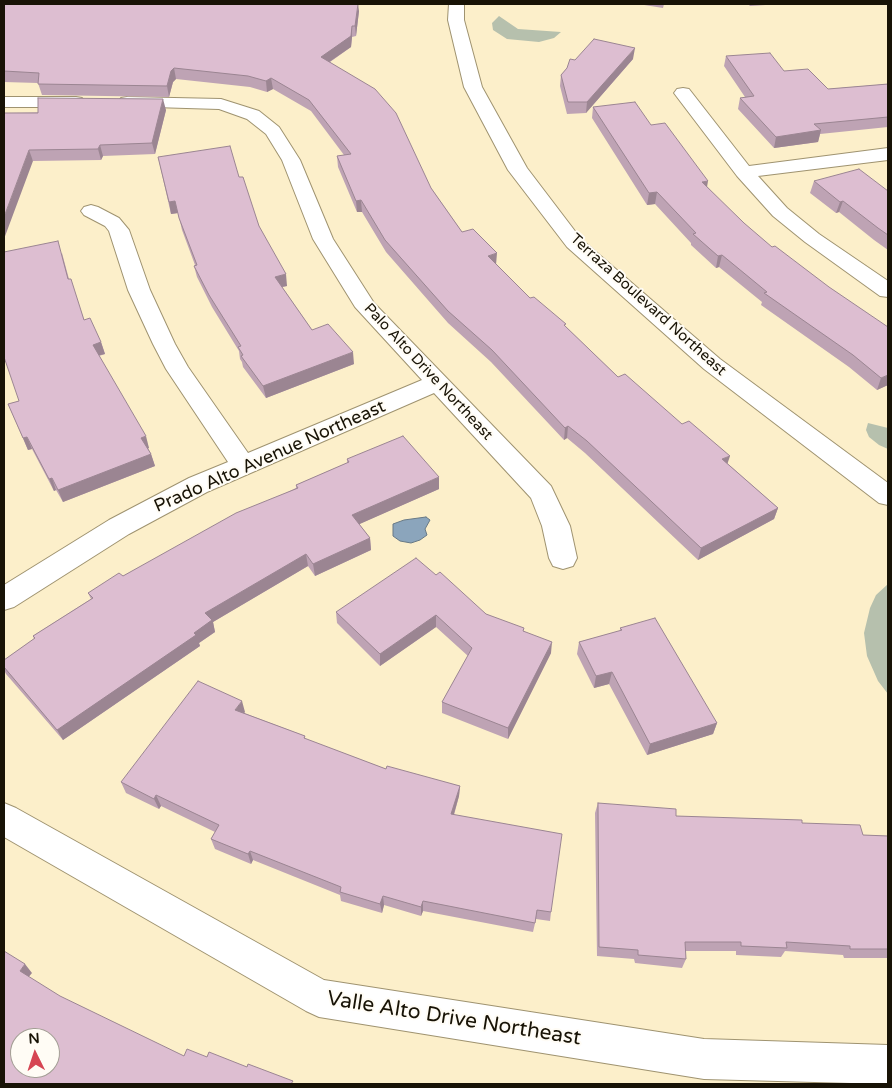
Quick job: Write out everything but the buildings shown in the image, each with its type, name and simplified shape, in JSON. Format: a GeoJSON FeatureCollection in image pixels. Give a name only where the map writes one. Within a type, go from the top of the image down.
{"type":"FeatureCollection","features":[{"type":"Feature","properties":{"kind":"street","name":"Terraza Boulevard Northeast"},"geometry":{"type":"LineString","coordinates":[[456,4],[456,20],[473,87],[518,170],[574,243],[712,364],[888,496]]}},
{"type":"Feature","properties":{"kind":"street"},"geometry":{"type":"LineString","coordinates":[[683,93],[766,198],[795,225],[830,252],[888,291]]}},
{"type":"Feature","properties":{"kind":"street","name":"Palo Alto Drive Northeast"},"geometry":{"type":"LineString","coordinates":[[4,102],[221,104],[253,115],[273,131],[291,160],[324,239],[366,307],[542,493],[556,526],[563,558]]}},
{"type":"Feature","properties":{"kind":"street"},"geometry":{"type":"LineString","coordinates":[[744,172],[888,154]]}},
{"type":"Feature","properties":{"kind":"street"},"geometry":{"type":"LineString","coordinates":[[91,211],[102,216],[119,230],[139,290],[164,344],[178,369],[243,465]]}},
{"type":"Feature","properties":{"kind":"street","name":"Prado Alto Avenue Northeast"},"geometry":{"type":"LineString","coordinates":[[4,599],[157,506],[243,465],[437,383]]}},
{"type":"Feature","properties":{"kind":"street","name":"Valle Alto Drive Northeast"},"geometry":{"type":"LineString","coordinates":[[4,819],[319,998],[704,1059],[888,1066]]}},
{"type":"Feature","properties":{"kind":"green space"},"geometry":{"type":"Polygon","coordinates":[[[499,16],[518,29],[561,32],[554,38],[539,42],[507,39],[493,30],[492,23],[499,16]]]}},
{"type":"Feature","properties":{"kind":"green space"},"geometry":{"type":"Polygon","coordinates":[[[868,423],[888,428],[888,449],[869,437],[866,430],[868,423]]]}},
{"type":"Feature","properties":{"kind":"green space"},"geometry":{"type":"Polygon","coordinates":[[[888,584],[888,694],[878,681],[867,656],[864,633],[870,608],[876,595],[888,584]]]}},
{"type":"Feature","properties":{"kind":"water"},"geometry":{"type":"Polygon","coordinates":[[[426,517],[430,520],[425,529],[427,535],[420,540],[411,543],[400,541],[393,536],[393,524],[404,520],[426,517]]]}}]}
